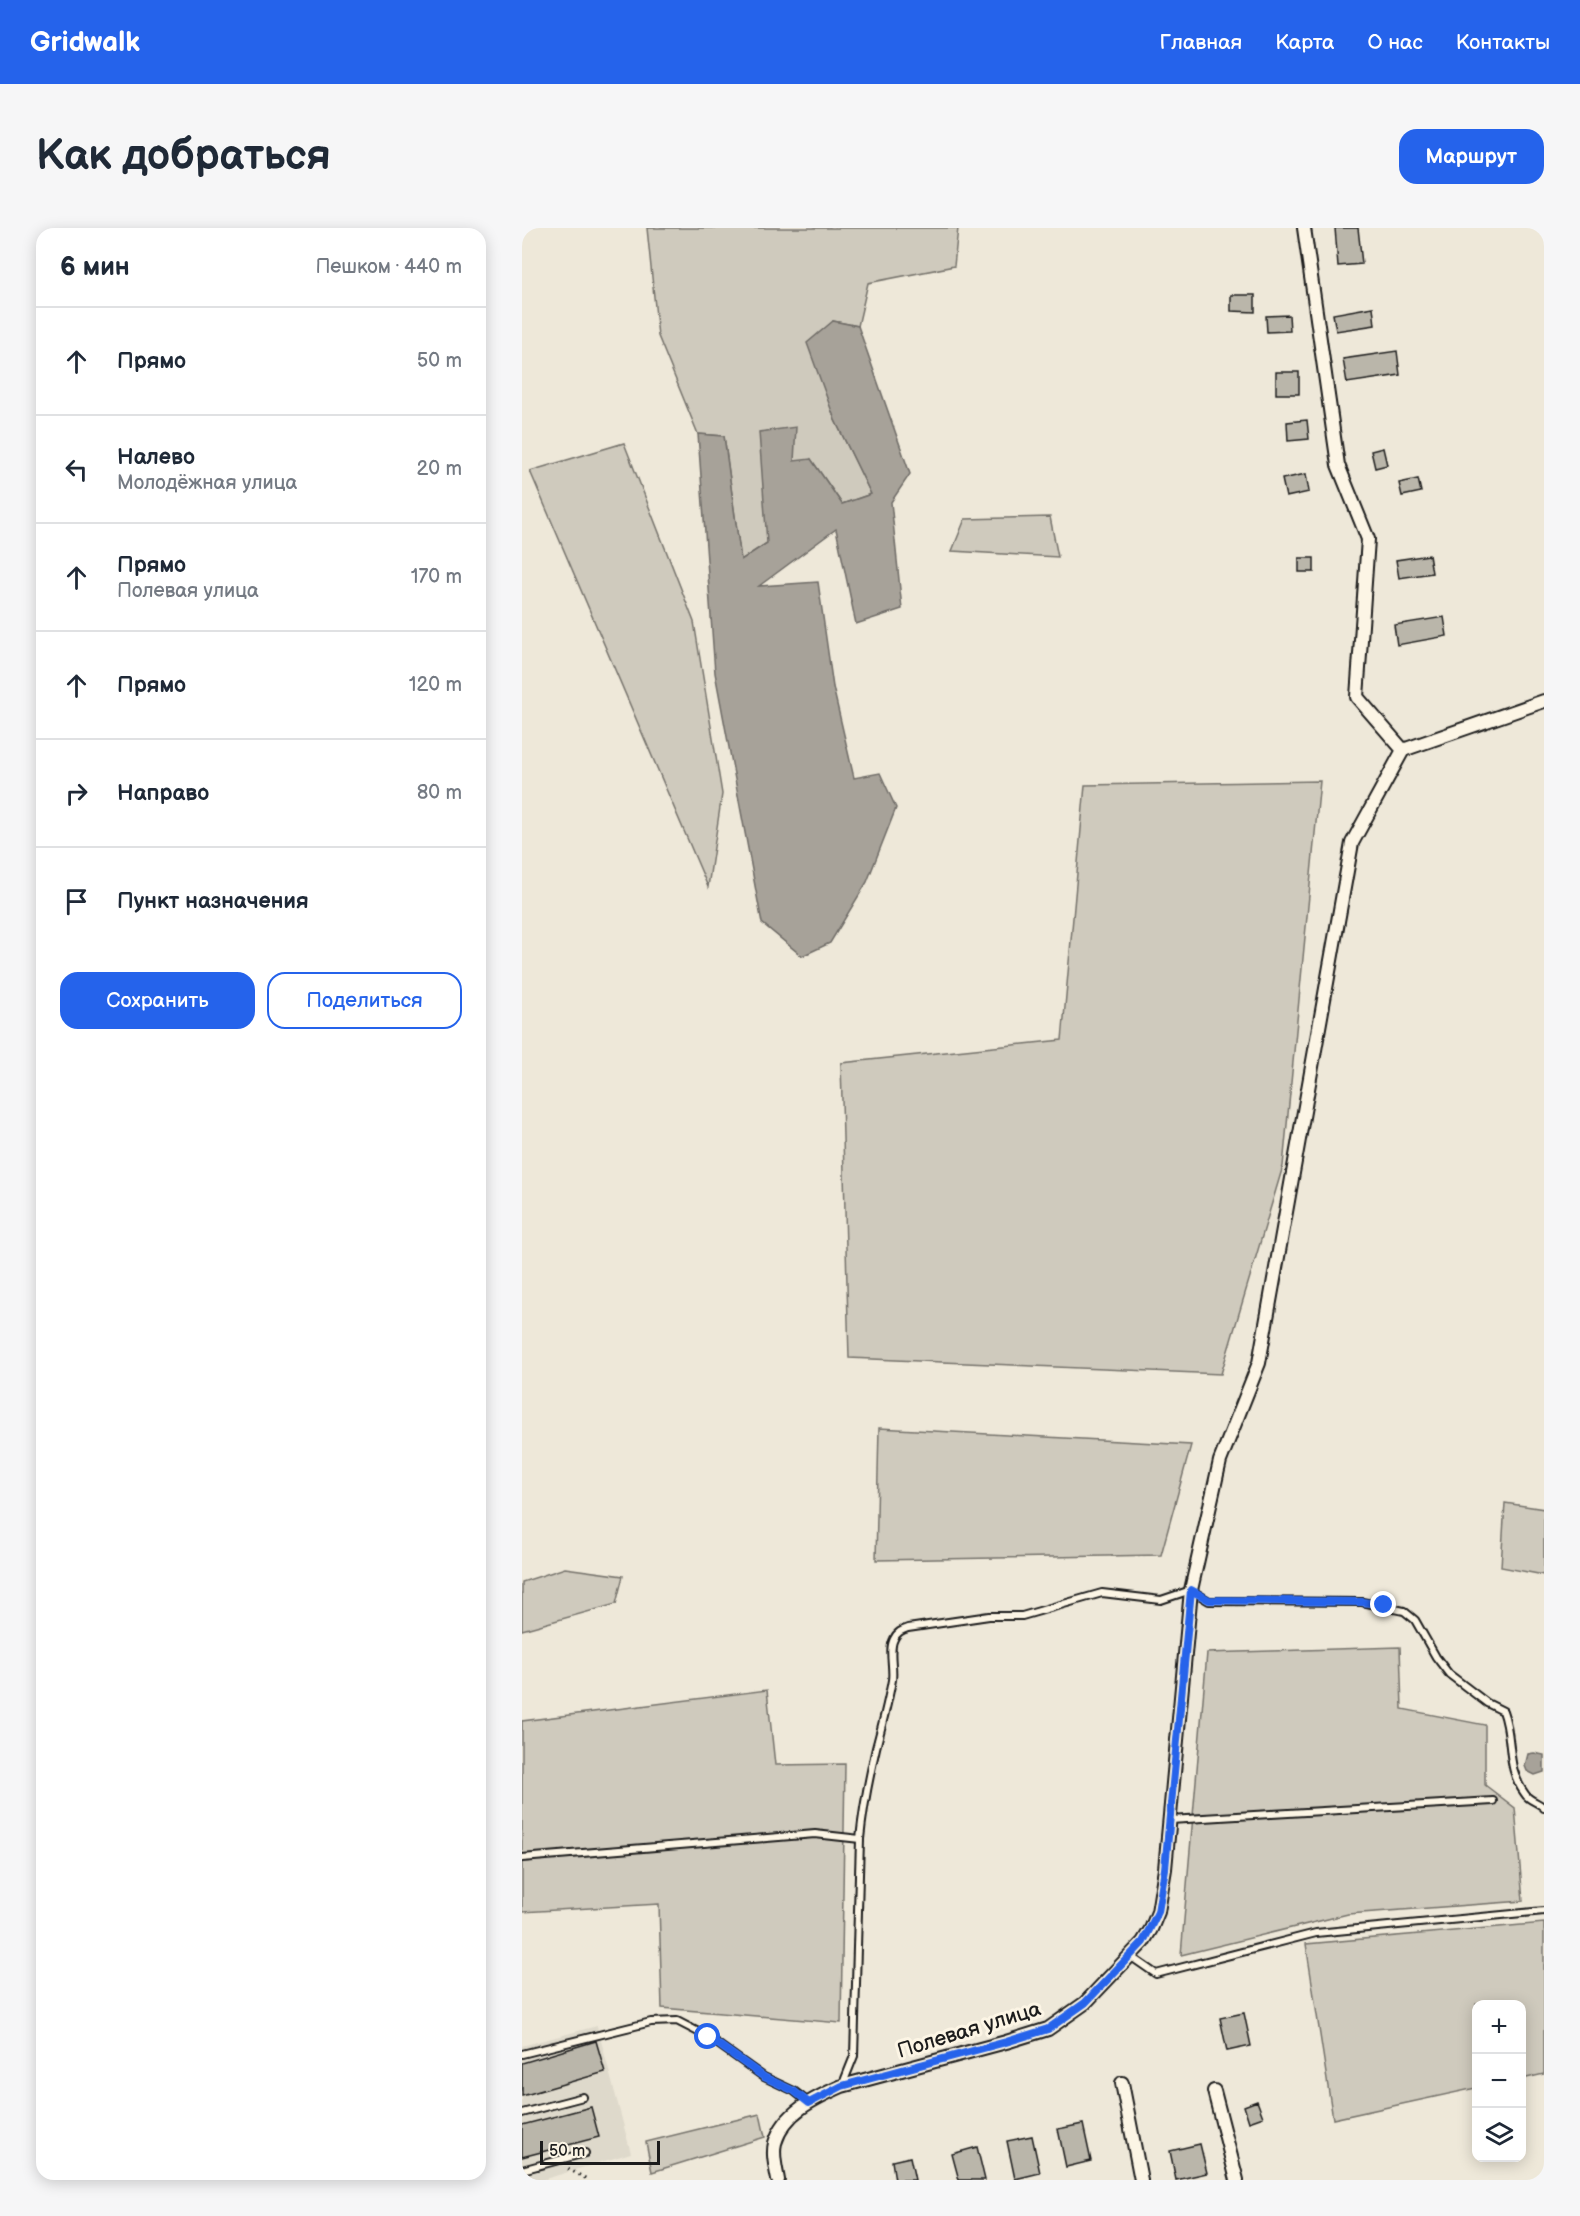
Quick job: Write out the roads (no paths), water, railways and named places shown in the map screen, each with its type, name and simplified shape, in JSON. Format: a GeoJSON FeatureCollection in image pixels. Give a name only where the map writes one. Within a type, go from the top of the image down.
{"type":"FeatureCollection","features":[{"type":"Feature","properties":{"kind":"street"},"geometry":{"type":"LineString","coordinates":[[1304,228],[1338,465],[1368,539],[1357,698],[1403,750],[1544,701]]}},
{"type":"Feature","properties":{"kind":"street","name":"Полевая улица"},"geometry":{"type":"LineString","coordinates":[[778,2180],[774,2159],[775,2144],[781,2129],[796,2111],[842,2086],[1048,2029],[1085,2003],[1143,1942],[1155,1921],[1165,1869],[1191,1590],[1220,1461],[1259,1363],[1352,843],[1403,750]]}},
{"type":"Feature","properties":{"kind":"street"},"geometry":{"type":"LineString","coordinates":[[1122,2083],[1142,2180]]}},
{"type":"Feature","properties":{"kind":"street"},"geometry":{"type":"LineString","coordinates":[[1214,2091],[1237,2180]]}},
{"type":"Feature","properties":{"kind":"lane"},"geometry":{"type":"LineString","coordinates":[[842,2086],[854,2056],[860,1839],[863,1811],[888,1706],[893,1673],[891,1652],[893,1639],[900,1631],[931,1623],[989,1616],[1022,1616],[1101,1593],[1161,1600],[1191,1590],[1209,1600],[1362,1602],[1404,1611],[1415,1620],[1436,1657],[1449,1674],[1487,1703],[1503,1711],[1508,1725],[1510,1762],[1515,1778],[1526,1797],[1544,1808]]}},
{"type":"Feature","properties":{"kind":"lane"},"geometry":{"type":"LineString","coordinates":[[1170,1820],[1493,1801]]}},
{"type":"Feature","properties":{"kind":"lane"},"geometry":{"type":"LineString","coordinates":[[522,1858],[815,1834],[860,1839]]}},
{"type":"Feature","properties":{"kind":"lane"},"geometry":{"type":"LineString","coordinates":[[1130,1956],[1156,1974],[1316,1933],[1544,1911]]}},
{"type":"Feature","properties":{"kind":"lane"},"geometry":{"type":"LineString","coordinates":[[522,2054],[651,2022],[677,2020],[708,2037],[764,2077],[794,2091],[809,2103]]}},
{"type":"Feature","properties":{"kind":"lane"},"geometry":{"type":"LineString","coordinates":[[522,2113],[584,2097]]}},
{"type":"Feature","properties":{"kind":"lane"},"geometry":{"type":"LineString","coordinates":[[522,2170],[585,2153]]}}]}
